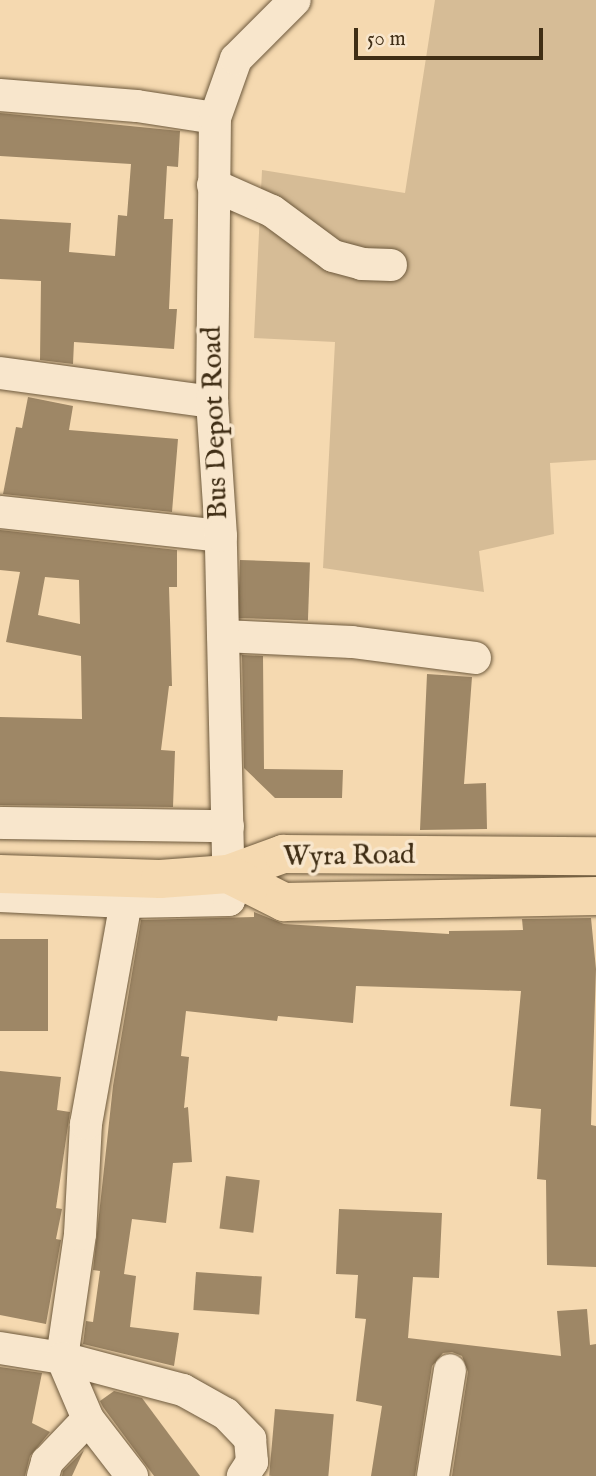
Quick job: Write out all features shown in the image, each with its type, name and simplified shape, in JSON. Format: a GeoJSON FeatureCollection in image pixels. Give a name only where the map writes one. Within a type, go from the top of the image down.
{"type":"FeatureCollection","features":[{"type":"Feature","properties":{"kind":"main road","name":"Wyra Road"},"geometry":{"type":"LineString","coordinates":[[228,874],[283,853],[596,856]]}},
{"type":"Feature","properties":{"kind":"main road"},"geometry":{"type":"LineString","coordinates":[[0,874],[160,879],[228,874]]}},
{"type":"Feature","properties":{"kind":"main road","name":"Wyra Road"},"geometry":{"type":"LineString","coordinates":[[228,874],[284,902],[596,896]]}},
{"type":"Feature","properties":{"kind":"street","name":"Bus Depot Road"},"geometry":{"type":"LineString","coordinates":[[126,902],[229,900],[221,536],[212,402],[215,118],[236,59],[295,0]]}},
{"type":"Feature","properties":{"kind":"street"},"geometry":{"type":"LineString","coordinates":[[0,95],[215,118]]}},
{"type":"Feature","properties":{"kind":"street"},"geometry":{"type":"LineString","coordinates":[[213,185],[272,211],[333,256],[362,264],[391,265]]}},
{"type":"Feature","properties":{"kind":"street"},"geometry":{"type":"LineString","coordinates":[[0,373],[212,402]]}},
{"type":"Feature","properties":{"kind":"street"},"geometry":{"type":"LineString","coordinates":[[0,512],[221,536]]}},
{"type":"Feature","properties":{"kind":"street"},"geometry":{"type":"LineString","coordinates":[[223,636],[352,642],[475,658]]}},
{"type":"Feature","properties":{"kind":"street"},"geometry":{"type":"LineString","coordinates":[[0,823],[228,826]]}},
{"type":"Feature","properties":{"kind":"street"},"geometry":{"type":"LineString","coordinates":[[0,896],[126,902],[86,1124],[80,1234],[62,1358],[88,1419],[132,1476]]}},
{"type":"Feature","properties":{"kind":"street"},"geometry":{"type":"LineString","coordinates":[[0,1348],[62,1358],[183,1390],[226,1413],[250,1439],[252,1462],[243,1476]]}},
{"type":"Feature","properties":{"kind":"street"},"geometry":{"type":"LineString","coordinates":[[433,1476],[450,1370]]}},
{"type":"Feature","properties":{"kind":"street"},"geometry":{"type":"LineString","coordinates":[[43,1476],[47,1462],[88,1419]]}},
{"type":"Feature","properties":{"kind":"shaded area"},"geometry":{"type":"Polygon","coordinates":[[[435,0],[596,0],[596,460],[550,463],[554,534],[479,551],[484,592],[323,568],[335,342],[254,338],[262,170],[405,193],[435,0]]]}},
{"type":"Feature","properties":{"kind":"building"},"geometry":{"type":"Polygon","coordinates":[[[0,113],[180,131],[178,167],[167,166],[164,219],[173,219],[169,309],[177,309],[174,349],[74,342],[73,364],[40,360],[41,281],[0,279],[0,219],[71,223],[69,252],[115,256],[118,215],[127,216],[131,164],[0,156],[0,113]]]}},
{"type":"Feature","properties":{"kind":"building"},"geometry":{"type":"Polygon","coordinates":[[[28,397],[73,406],[69,430],[178,439],[172,512],[3,494],[16,427],[22,428],[28,397]]]}},
{"type":"Feature","properties":{"kind":"building"},"geometry":{"type":"Polygon","coordinates":[[[0,530],[177,550],[177,587],[169,587],[172,686],[169,686],[161,750],[175,751],[173,807],[0,805],[0,717],[82,719],[81,656],[6,642],[20,572],[0,570],[0,530]],[[45,577],[38,615],[80,624],[79,580],[45,577]]]}},
{"type":"Feature","properties":{"kind":"building"},"geometry":{"type":"Polygon","coordinates":[[[240,560],[310,562],[308,620],[238,618],[240,560]]]}},
{"type":"Feature","properties":{"kind":"building"},"geometry":{"type":"Polygon","coordinates":[[[242,655],[263,656],[264,769],[343,770],[342,798],[275,798],[244,768],[242,655]]]}},
{"type":"Feature","properties":{"kind":"building"},"geometry":{"type":"Polygon","coordinates":[[[427,674],[472,677],[464,784],[486,783],[487,829],[420,830],[427,674]]]}},
{"type":"Feature","properties":{"kind":"building"},"geometry":{"type":"Polygon","coordinates":[[[254,912],[284,924],[449,934],[449,931],[523,930],[522,919],[591,918],[596,969],[591,1125],[596,1126],[596,1267],[547,1265],[546,1180],[537,1179],[541,1109],[510,1106],[521,991],[356,986],[353,1023],[278,1016],[277,1021],[186,1011],[181,1056],[189,1057],[184,1108],[188,1107],[192,1162],[173,1163],[166,1223],[132,1219],[124,1274],[136,1276],[130,1327],[179,1333],[174,1366],[83,1344],[86,1321],[93,1322],[100,1271],[93,1270],[113,1086],[141,920],[254,917],[254,912]]]}},
{"type":"Feature","properties":{"kind":"building"},"geometry":{"type":"Polygon","coordinates":[[[0,939],[48,939],[48,1031],[0,1031],[0,939]]]}},
{"type":"Feature","properties":{"kind":"building"},"geometry":{"type":"Polygon","coordinates":[[[0,1071],[61,1077],[57,1110],[70,1112],[56,1208],[62,1209],[56,1239],[61,1240],[46,1324],[0,1315],[0,1071]]]}},
{"type":"Feature","properties":{"kind":"building"},"geometry":{"type":"Polygon","coordinates":[[[226,1176],[260,1180],[253,1233],[220,1229],[226,1176]]]}},
{"type":"Feature","properties":{"kind":"building"},"geometry":{"type":"Polygon","coordinates":[[[339,1209],[442,1213],[439,1278],[413,1277],[408,1338],[561,1356],[557,1311],[587,1309],[590,1345],[596,1344],[596,1476],[452,1476],[468,1372],[462,1356],[452,1352],[443,1353],[432,1366],[415,1476],[371,1476],[382,1406],[356,1401],[366,1319],[355,1318],[358,1275],[336,1274],[339,1209]]]}},
{"type":"Feature","properties":{"kind":"building"},"geometry":{"type":"Polygon","coordinates":[[[196,1272],[262,1277],[259,1315],[193,1310],[196,1272]]]}},
{"type":"Feature","properties":{"kind":"building"},"geometry":{"type":"Polygon","coordinates":[[[0,1367],[42,1373],[32,1423],[50,1432],[30,1456],[25,1476],[0,1476],[0,1367]]]}},
{"type":"Feature","properties":{"kind":"building"},"geometry":{"type":"Polygon","coordinates":[[[114,1391],[142,1398],[200,1476],[154,1476],[100,1401],[114,1391]]]}},
{"type":"Feature","properties":{"kind":"building"},"geometry":{"type":"Polygon","coordinates":[[[275,1409],[334,1414],[328,1476],[269,1476],[275,1409]]]}},
{"type":"Feature","properties":{"kind":"building"},"geometry":{"type":"Polygon","coordinates":[[[84,1450],[72,1476],[62,1476],[63,1471],[84,1450]]]}}]}
